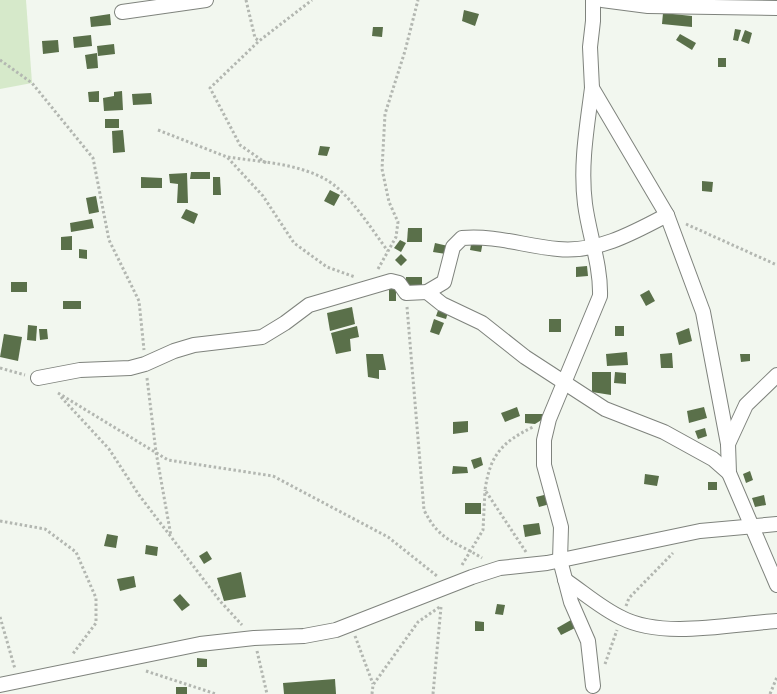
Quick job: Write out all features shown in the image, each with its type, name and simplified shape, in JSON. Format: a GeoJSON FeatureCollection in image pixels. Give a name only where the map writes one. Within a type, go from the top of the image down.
{"type":"FeatureCollection","features":[{"type":"Feature","properties":{"kind":"street"},"geometry":{"type":"LineString","coordinates":[[122,12],[206,0]]}},
{"type":"Feature","properties":{"kind":"street"},"geometry":{"type":"LineString","coordinates":[[593,0],[590,47],[592,88],[582,174],[589,231],[594,247],[600,283],[600,296],[563,383],[549,419],[544,440],[544,465],[561,527],[560,560],[571,602],[588,641],[593,686]]}},
{"type":"Feature","properties":{"kind":"street"},"geometry":{"type":"LineString","coordinates":[[602,0],[648,6],[777,8]]}},
{"type":"Feature","properties":{"kind":"street"},"geometry":{"type":"LineString","coordinates":[[592,88],[666,216],[703,312],[728,444],[729,473],[777,585]]}},
{"type":"Feature","properties":{"kind":"street"},"geometry":{"type":"LineString","coordinates":[[38,378],[80,370],[130,368],[194,345],[262,336],[286,323],[309,305],[395,281],[406,293],[427,292],[444,282],[453,247],[462,238],[491,237],[557,249],[577,250],[594,247],[631,234],[666,216]]}},
{"type":"Feature","properties":{"kind":"street"},"geometry":{"type":"LineString","coordinates":[[427,292],[442,304],[482,323],[563,383],[605,409],[664,432],[713,459],[729,473]]}},
{"type":"Feature","properties":{"kind":"street"},"geometry":{"type":"LineString","coordinates":[[728,444],[746,405],[777,375]]}},
{"type":"Feature","properties":{"kind":"street"},"geometry":{"type":"LineString","coordinates":[[0,685],[200,644],[254,638],[304,636],[351,624],[500,568],[560,560],[700,530],[777,524]]}},
{"type":"Feature","properties":{"kind":"street"},"geometry":{"type":"LineString","coordinates":[[564,580],[621,618],[646,627],[696,627],[777,621]]}},
{"type":"Feature","properties":{"kind":"path"},"geometry":{"type":"LineString","coordinates":[[246,0],[255,38],[259,42]]}},
{"type":"Feature","properties":{"kind":"path"},"geometry":{"type":"LineString","coordinates":[[266,163],[240,145],[210,88],[259,42],[312,0]]}},
{"type":"Feature","properties":{"kind":"path"},"geometry":{"type":"LineString","coordinates":[[227,157],[263,196],[294,243],[327,266],[379,285],[378,268],[396,237],[398,222],[389,202],[382,168],[385,114],[405,51],[418,0]]}},
{"type":"Feature","properties":{"kind":"path"},"geometry":{"type":"LineString","coordinates":[[0,60],[32,84],[93,158],[109,240],[140,300],[145,364],[156,452],[171,536]]}},
{"type":"Feature","properties":{"kind":"path"},"geometry":{"type":"LineString","coordinates":[[158,130],[227,157],[299,168],[326,179],[349,200],[388,251]]}},
{"type":"Feature","properties":{"kind":"path"},"geometry":{"type":"LineString","coordinates":[[666,216],[777,265]]}},
{"type":"Feature","properties":{"kind":"path"},"geometry":{"type":"LineString","coordinates":[[406,293],[424,510],[433,527],[453,544],[471,551],[500,568]]}},
{"type":"Feature","properties":{"kind":"path"},"geometry":{"type":"LineString","coordinates":[[0,368],[38,378],[58,393],[168,460],[273,476],[388,537],[449,586]]}},
{"type":"Feature","properties":{"kind":"path"},"geometry":{"type":"LineString","coordinates":[[58,393],[109,449],[171,536],[220,600],[254,638],[267,694]]}},
{"type":"Feature","properties":{"kind":"path"},"geometry":{"type":"LineString","coordinates":[[434,694],[441,606],[449,586],[483,530],[488,470],[497,453],[514,437],[549,419]]}},
{"type":"Feature","properties":{"kind":"path"},"geometry":{"type":"LineString","coordinates":[[485,490],[535,564]]}},
{"type":"Feature","properties":{"kind":"path"},"geometry":{"type":"LineString","coordinates":[[0,521],[45,530],[76,552],[96,598],[96,623],[58,672]]}},
{"type":"Feature","properties":{"kind":"path"},"geometry":{"type":"LineString","coordinates":[[593,686],[608,658],[629,598],[675,551]]}},
{"type":"Feature","properties":{"kind":"path"},"geometry":{"type":"LineString","coordinates":[[373,685],[418,622],[441,606]]}},
{"type":"Feature","properties":{"kind":"path"},"geometry":{"type":"LineString","coordinates":[[0,617],[15,669],[22,679]]}},
{"type":"Feature","properties":{"kind":"path"},"geometry":{"type":"LineString","coordinates":[[351,624],[373,685],[372,694]]}},
{"type":"Feature","properties":{"kind":"path"},"geometry":{"type":"LineString","coordinates":[[145,670],[216,694]]}},
{"type":"Feature","properties":{"kind":"path"},"geometry":{"type":"LineString","coordinates":[[770,694],[777,677]]}},
{"type":"Feature","properties":{"kind":"green space"},"geometry":{"type":"Polygon","coordinates":[[[0,0],[26,0],[32,83],[0,89],[0,0]]]}},
{"type":"Feature","properties":{"kind":"building"},"geometry":{"type":"Polygon","coordinates":[[[464,10],[479,14],[475,26],[462,21],[464,10]]]}},
{"type":"Feature","properties":{"kind":"building"},"geometry":{"type":"Polygon","coordinates":[[[663,13],[692,16],[692,27],[662,24],[663,13]]]}},
{"type":"Feature","properties":{"kind":"building"},"geometry":{"type":"Polygon","coordinates":[[[110,14],[111,25],[91,27],[90,17],[110,14]]]}},
{"type":"Feature","properties":{"kind":"building"},"geometry":{"type":"Polygon","coordinates":[[[373,27],[383,27],[382,37],[372,36],[373,27]]]}},
{"type":"Feature","properties":{"kind":"building"},"geometry":{"type":"Polygon","coordinates":[[[735,29],[741,30],[738,41],[733,40],[735,29]]]}},
{"type":"Feature","properties":{"kind":"building"},"geometry":{"type":"Polygon","coordinates":[[[745,30],[752,33],[749,44],[741,41],[745,30]]]}},
{"type":"Feature","properties":{"kind":"building"},"geometry":{"type":"Polygon","coordinates":[[[680,34],[696,43],[692,50],[676,40],[680,34]]]}},
{"type":"Feature","properties":{"kind":"building"},"geometry":{"type":"Polygon","coordinates":[[[91,35],[92,46],[74,48],[73,37],[91,35]]]}},
{"type":"Feature","properties":{"kind":"building"},"geometry":{"type":"Polygon","coordinates":[[[58,40],[59,52],[43,54],[42,41],[58,40]]]}},
{"type":"Feature","properties":{"kind":"building"},"geometry":{"type":"Polygon","coordinates":[[[114,44],[115,54],[98,56],[97,46],[114,44]]]}},
{"type":"Feature","properties":{"kind":"building"},"geometry":{"type":"Polygon","coordinates":[[[97,53],[98,68],[87,69],[85,55],[97,53]]]}},
{"type":"Feature","properties":{"kind":"building"},"geometry":{"type":"Polygon","coordinates":[[[718,58],[726,58],[726,67],[718,67],[718,58]]]}},
{"type":"Feature","properties":{"kind":"building"},"geometry":{"type":"Polygon","coordinates":[[[99,91],[99,102],[89,102],[88,92],[99,91]]]}},
{"type":"Feature","properties":{"kind":"building"},"geometry":{"type":"Polygon","coordinates":[[[122,91],[123,110],[104,111],[103,98],[114,96],[114,92],[122,91]]]}},
{"type":"Feature","properties":{"kind":"building"},"geometry":{"type":"Polygon","coordinates":[[[151,93],[152,104],[133,105],[132,94],[151,93]]]}},
{"type":"Feature","properties":{"kind":"building"},"geometry":{"type":"Polygon","coordinates":[[[105,119],[119,119],[119,128],[105,128],[105,119]]]}},
{"type":"Feature","properties":{"kind":"building"},"geometry":{"type":"Polygon","coordinates":[[[123,130],[125,152],[113,153],[112,131],[123,130]]]}},
{"type":"Feature","properties":{"kind":"building"},"geometry":{"type":"Polygon","coordinates":[[[320,146],[330,147],[327,156],[318,155],[320,146]]]}},
{"type":"Feature","properties":{"kind":"building"},"geometry":{"type":"Polygon","coordinates":[[[191,172],[210,172],[210,179],[190,179],[191,172]]]}},
{"type":"Feature","properties":{"kind":"building"},"geometry":{"type":"Polygon","coordinates":[[[187,173],[188,203],[177,203],[178,184],[170,183],[169,174],[187,173]]]}},
{"type":"Feature","properties":{"kind":"building"},"geometry":{"type":"Polygon","coordinates":[[[141,177],[162,178],[162,188],[141,188],[141,177]]]}},
{"type":"Feature","properties":{"kind":"building"},"geometry":{"type":"Polygon","coordinates":[[[213,177],[220,177],[221,195],[213,195],[213,177]]]}},
{"type":"Feature","properties":{"kind":"building"},"geometry":{"type":"Polygon","coordinates":[[[702,181],[713,182],[712,192],[702,191],[702,181]]]}},
{"type":"Feature","properties":{"kind":"building"},"geometry":{"type":"Polygon","coordinates":[[[330,190],[340,195],[334,206],[324,201],[330,190]]]}},
{"type":"Feature","properties":{"kind":"building"},"geometry":{"type":"Polygon","coordinates":[[[96,196],[99,212],[89,214],[86,198],[96,196]]]}},
{"type":"Feature","properties":{"kind":"building"},"geometry":{"type":"Polygon","coordinates":[[[186,209],[198,214],[194,224],[181,218],[186,209]]]}},
{"type":"Feature","properties":{"kind":"building"},"geometry":{"type":"Polygon","coordinates":[[[92,219],[94,228],[71,232],[70,223],[92,219]]]}},
{"type":"Feature","properties":{"kind":"building"},"geometry":{"type":"Polygon","coordinates":[[[408,228],[422,228],[422,242],[407,242],[408,228]]]}},
{"type":"Feature","properties":{"kind":"building"},"geometry":{"type":"Polygon","coordinates":[[[72,236],[72,250],[61,250],[61,237],[72,236]]]}},
{"type":"Feature","properties":{"kind":"building"},"geometry":{"type":"Polygon","coordinates":[[[472,239],[483,241],[481,252],[470,250],[472,239]]]}},
{"type":"Feature","properties":{"kind":"building"},"geometry":{"type":"Polygon","coordinates":[[[400,240],[406,243],[401,252],[394,248],[400,240]]]}},
{"type":"Feature","properties":{"kind":"building"},"geometry":{"type":"Polygon","coordinates":[[[435,243],[448,246],[446,254],[433,252],[435,243]]]}},
{"type":"Feature","properties":{"kind":"building"},"geometry":{"type":"Polygon","coordinates":[[[79,249],[87,250],[87,259],[79,258],[79,249]]]}},
{"type":"Feature","properties":{"kind":"building"},"geometry":{"type":"Polygon","coordinates":[[[401,254],[407,260],[401,266],[395,260],[401,254]]]}},
{"type":"Feature","properties":{"kind":"building"},"geometry":{"type":"Polygon","coordinates":[[[587,266],[588,276],[576,277],[576,267],[587,266]]]}},
{"type":"Feature","properties":{"kind":"building"},"geometry":{"type":"Polygon","coordinates":[[[406,277],[422,277],[422,288],[405,288],[406,277]]]}},
{"type":"Feature","properties":{"kind":"building"},"geometry":{"type":"Polygon","coordinates":[[[11,282],[27,282],[27,292],[11,292],[11,282]]]}},
{"type":"Feature","properties":{"kind":"building"},"geometry":{"type":"Polygon","coordinates":[[[389,285],[396,285],[396,301],[389,301],[389,285]]]}},
{"type":"Feature","properties":{"kind":"building"},"geometry":{"type":"Polygon","coordinates":[[[649,290],[655,301],[646,306],[640,295],[649,290]]]}},
{"type":"Feature","properties":{"kind":"building"},"geometry":{"type":"Polygon","coordinates":[[[63,301],[81,301],[81,309],[63,309],[63,301]]]}},
{"type":"Feature","properties":{"kind":"building"},"geometry":{"type":"Polygon","coordinates":[[[440,305],[449,309],[446,319],[436,316],[440,305]]]}},
{"type":"Feature","properties":{"kind":"building"},"geometry":{"type":"Polygon","coordinates":[[[352,307],[355,324],[330,331],[327,313],[352,307]]]}},
{"type":"Feature","properties":{"kind":"building"},"geometry":{"type":"Polygon","coordinates":[[[434,319],[444,323],[439,335],[430,332],[434,319]]]}},
{"type":"Feature","properties":{"kind":"building"},"geometry":{"type":"Polygon","coordinates":[[[549,319],[561,319],[561,332],[549,332],[549,319]]]}},
{"type":"Feature","properties":{"kind":"building"},"geometry":{"type":"Polygon","coordinates":[[[28,325],[37,326],[36,341],[27,340],[28,325]]]}},
{"type":"Feature","properties":{"kind":"building"},"geometry":{"type":"Polygon","coordinates":[[[357,326],[359,337],[350,339],[351,351],[336,354],[331,333],[357,326]]]}},
{"type":"Feature","properties":{"kind":"building"},"geometry":{"type":"Polygon","coordinates":[[[615,326],[624,326],[624,336],[615,336],[615,326]]]}},
{"type":"Feature","properties":{"kind":"building"},"geometry":{"type":"Polygon","coordinates":[[[689,328],[692,341],[679,345],[676,333],[689,328]]]}},
{"type":"Feature","properties":{"kind":"building"},"geometry":{"type":"Polygon","coordinates":[[[39,329],[47,329],[48,339],[40,340],[39,329]]]}},
{"type":"Feature","properties":{"kind":"building"},"geometry":{"type":"Polygon","coordinates":[[[4,334],[22,337],[18,361],[0,357],[4,334]]]}},
{"type":"Feature","properties":{"kind":"building"},"geometry":{"type":"Polygon","coordinates":[[[627,352],[628,365],[607,366],[606,354],[627,352]]]}},
{"type":"Feature","properties":{"kind":"building"},"geometry":{"type":"Polygon","coordinates":[[[672,353],[673,368],[661,368],[660,354],[672,353]]]}},
{"type":"Feature","properties":{"kind":"building"},"geometry":{"type":"Polygon","coordinates":[[[366,354],[383,354],[386,370],[379,370],[379,379],[368,377],[366,354]]]}},
{"type":"Feature","properties":{"kind":"building"},"geometry":{"type":"Polygon","coordinates":[[[740,354],[750,354],[750,361],[741,362],[740,354]]]}},
{"type":"Feature","properties":{"kind":"building"},"geometry":{"type":"Polygon","coordinates":[[[592,372],[611,372],[611,395],[592,392],[592,372]]]}},
{"type":"Feature","properties":{"kind":"building"},"geometry":{"type":"Polygon","coordinates":[[[615,372],[626,373],[626,384],[614,383],[615,372]]]}},
{"type":"Feature","properties":{"kind":"building"},"geometry":{"type":"Polygon","coordinates":[[[517,407],[520,416],[505,422],[501,413],[517,407]]]}},
{"type":"Feature","properties":{"kind":"building"},"geometry":{"type":"Polygon","coordinates":[[[704,407],[707,418],[689,423],[687,411],[704,407]]]}},
{"type":"Feature","properties":{"kind":"building"},"geometry":{"type":"Polygon","coordinates":[[[525,414],[543,414],[543,419],[535,424],[525,423],[525,414]]]}},
{"type":"Feature","properties":{"kind":"building"},"geometry":{"type":"Polygon","coordinates":[[[468,421],[468,432],[453,434],[453,422],[468,421]]]}},
{"type":"Feature","properties":{"kind":"building"},"geometry":{"type":"Polygon","coordinates":[[[705,428],[707,436],[698,439],[695,431],[705,428]]]}},
{"type":"Feature","properties":{"kind":"building"},"geometry":{"type":"Polygon","coordinates":[[[481,457],[483,465],[474,469],[471,460],[481,457]]]}},
{"type":"Feature","properties":{"kind":"building"},"geometry":{"type":"Polygon","coordinates":[[[453,466],[467,467],[468,473],[452,474],[453,466]]]}},
{"type":"Feature","properties":{"kind":"building"},"geometry":{"type":"Polygon","coordinates":[[[750,471],[753,480],[746,483],[743,474],[750,471]]]}},
{"type":"Feature","properties":{"kind":"building"},"geometry":{"type":"Polygon","coordinates":[[[645,474],[659,476],[657,486],[644,484],[645,474]]]}},
{"type":"Feature","properties":{"kind":"building"},"geometry":{"type":"Polygon","coordinates":[[[708,482],[717,482],[717,490],[708,490],[708,482]]]}},
{"type":"Feature","properties":{"kind":"building"},"geometry":{"type":"Polygon","coordinates":[[[548,494],[550,504],[539,507],[536,497],[548,494]]]}},
{"type":"Feature","properties":{"kind":"building"},"geometry":{"type":"Polygon","coordinates":[[[764,495],[766,505],[755,507],[752,498],[764,495]]]}},
{"type":"Feature","properties":{"kind":"building"},"geometry":{"type":"Polygon","coordinates":[[[465,503],[481,503],[481,514],[465,514],[465,503]]]}},
{"type":"Feature","properties":{"kind":"building"},"geometry":{"type":"Polygon","coordinates":[[[539,523],[541,534],[525,537],[523,525],[539,523]]]}},
{"type":"Feature","properties":{"kind":"building"},"geometry":{"type":"Polygon","coordinates":[[[107,534],[118,536],[116,548],[104,546],[107,534]]]}},
{"type":"Feature","properties":{"kind":"building"},"geometry":{"type":"Polygon","coordinates":[[[146,545],[158,547],[157,556],[145,554],[146,545]]]}},
{"type":"Feature","properties":{"kind":"building"},"geometry":{"type":"Polygon","coordinates":[[[207,551],[212,559],[204,564],[199,556],[207,551]]]}},
{"type":"Feature","properties":{"kind":"building"},"geometry":{"type":"Polygon","coordinates":[[[241,572],[246,597],[224,601],[217,578],[241,572]]]}},
{"type":"Feature","properties":{"kind":"building"},"geometry":{"type":"Polygon","coordinates":[[[134,576],[136,587],[120,591],[117,579],[134,576]]]}},
{"type":"Feature","properties":{"kind":"building"},"geometry":{"type":"Polygon","coordinates":[[[180,594],[190,605],[182,611],[173,600],[180,594]]]}},
{"type":"Feature","properties":{"kind":"building"},"geometry":{"type":"Polygon","coordinates":[[[497,604],[505,605],[503,615],[495,614],[497,604]]]}},
{"type":"Feature","properties":{"kind":"building"},"geometry":{"type":"Polygon","coordinates":[[[571,620],[575,628],[561,635],[557,628],[571,620]]]}},
{"type":"Feature","properties":{"kind":"building"},"geometry":{"type":"Polygon","coordinates":[[[475,621],[484,622],[484,631],[475,631],[475,621]]]}},
{"type":"Feature","properties":{"kind":"building"},"geometry":{"type":"Polygon","coordinates":[[[197,658],[207,659],[207,667],[197,667],[197,658]]]}},
{"type":"Feature","properties":{"kind":"building"},"geometry":{"type":"Polygon","coordinates":[[[335,679],[336,694],[284,694],[283,683],[335,679]]]}},
{"type":"Feature","properties":{"kind":"building"},"geometry":{"type":"Polygon","coordinates":[[[176,687],[187,687],[187,694],[176,694],[176,687]]]}}]}
